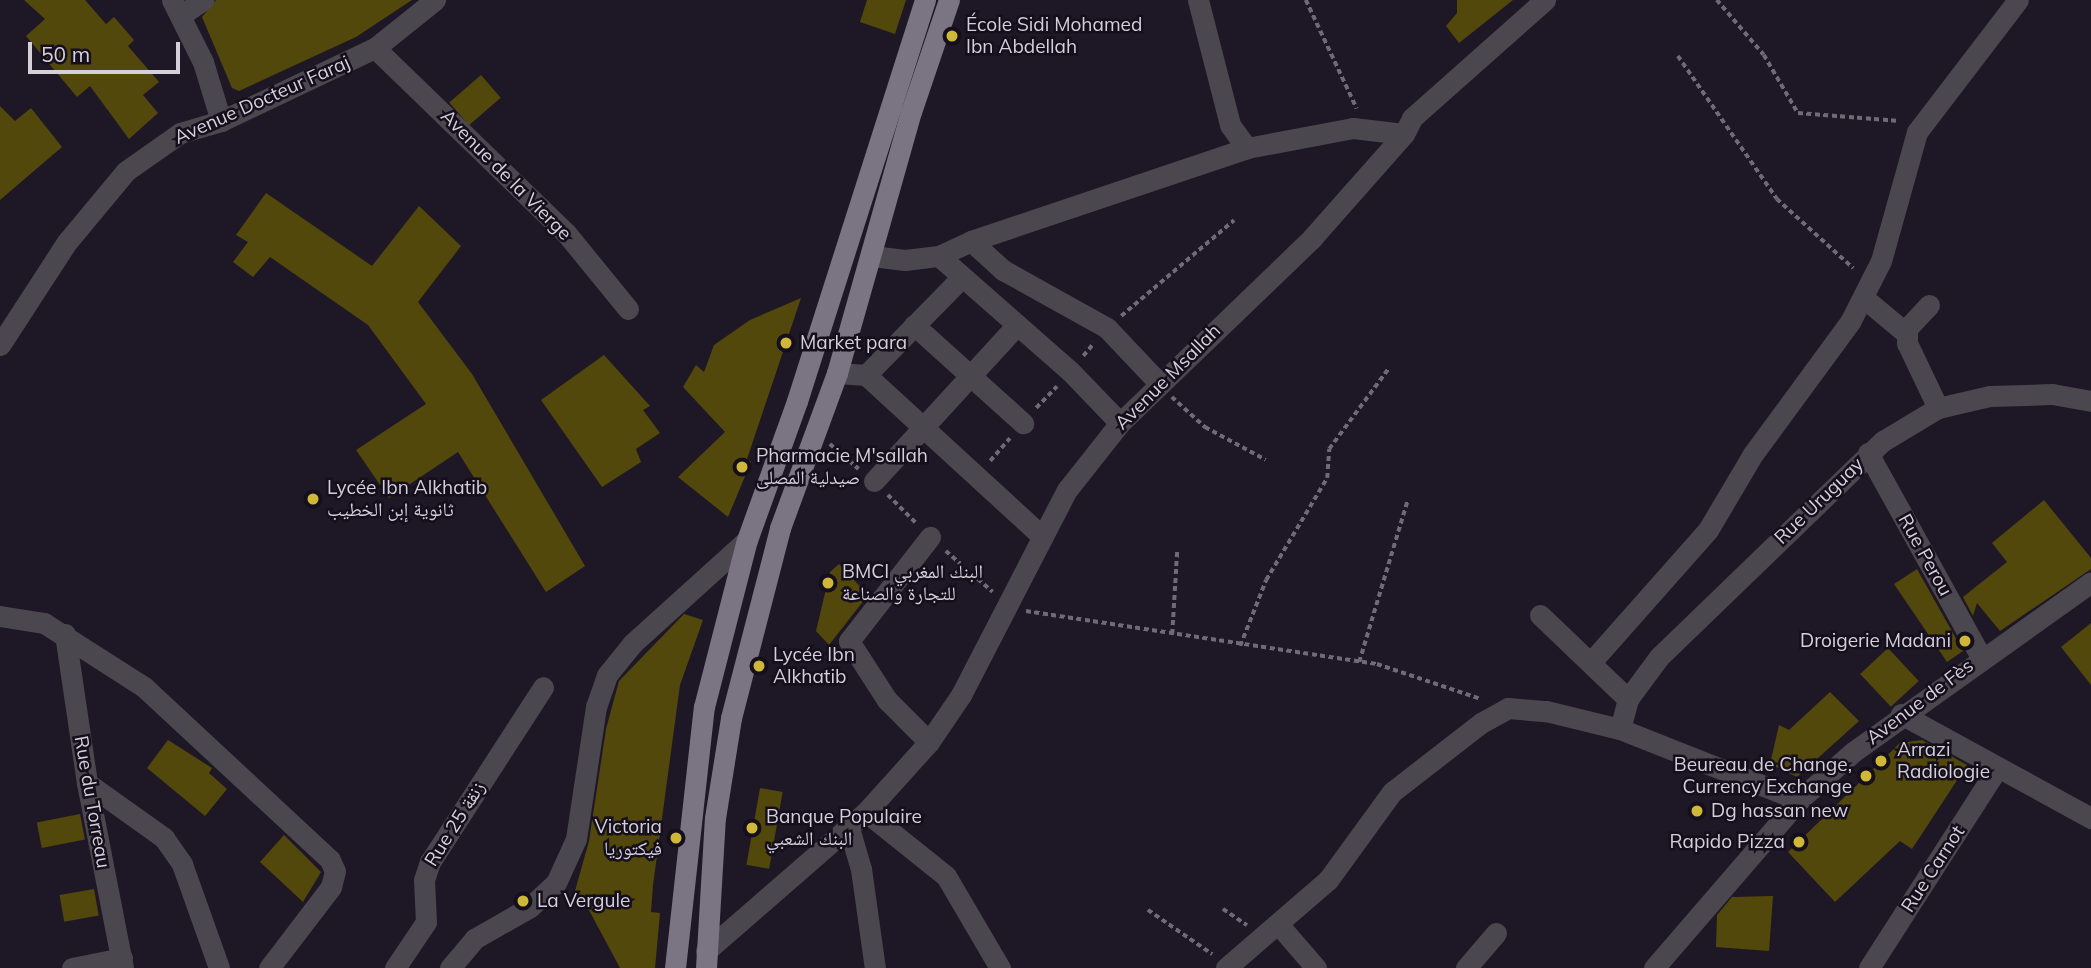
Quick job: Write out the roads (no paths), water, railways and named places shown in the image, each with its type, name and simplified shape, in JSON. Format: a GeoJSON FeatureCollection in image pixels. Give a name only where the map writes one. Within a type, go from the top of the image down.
{"type":"FeatureCollection","features":[{"type":"Feature","properties":{"kind":"main road"},"geometry":{"type":"LineString","coordinates":[[674,968],[702,721],[747,540],[857,219],[925,0]]}},
{"type":"Feature","properties":{"kind":"main road"},"geometry":{"type":"LineString","coordinates":[[706,959],[721,762],[780,528],[836,373],[872,256],[911,112],[948,0]]}},
{"type":"Feature","properties":{"kind":"street"},"geometry":{"type":"LineString","coordinates":[[203,0],[177,8],[221,121]]}},
{"type":"Feature","properties":{"kind":"street","name":"Avenue Docteur Faraj"},"geometry":{"type":"LineString","coordinates":[[0,345],[67,242],[126,171],[180,133],[221,121],[375,48],[435,0]]}},
{"type":"Feature","properties":{"kind":"street"},"geometry":{"type":"LineString","coordinates":[[1198,0],[1230,125],[1247,148]]}},
{"type":"Feature","properties":{"kind":"street","name":"Avenue Msallah"},"geometry":{"type":"LineString","coordinates":[[706,959],[866,812],[929,742],[961,695],[1042,536],[1083,467],[1120,423],[1311,238],[1404,134],[1421,109],[1545,0]]}},
{"type":"Feature","properties":{"kind":"street"},"geometry":{"type":"LineString","coordinates":[[1592,661],[1708,530],[1753,454],[1868,290],[1885,249],[1905,164],[1923,122],[2018,0]]}},
{"type":"Feature","properties":{"kind":"street","name":"Avenue de la Vierge"},"geometry":{"type":"LineString","coordinates":[[375,48],[566,233],[628,309]]}},
{"type":"Feature","properties":{"kind":"street"},"geometry":{"type":"LineString","coordinates":[[872,256],[905,260],[939,256],[971,241],[1247,148],[1363,128],[1404,134]]}},
{"type":"Feature","properties":{"kind":"street"},"geometry":{"type":"LineString","coordinates":[[971,241],[1003,270],[1107,328],[1159,383]]}},
{"type":"Feature","properties":{"kind":"street"},"geometry":{"type":"LineString","coordinates":[[939,256],[1070,371],[1120,423]]}},
{"type":"Feature","properties":{"kind":"street"},"geometry":{"type":"LineString","coordinates":[[866,375],[961,278]]}},
{"type":"Feature","properties":{"kind":"street"},"geometry":{"type":"LineString","coordinates":[[1868,290],[1906,333],[1909,349],[1938,408]]}},
{"type":"Feature","properties":{"kind":"street"},"geometry":{"type":"LineString","coordinates":[[1906,333],[1929,305]]}},
{"type":"Feature","properties":{"kind":"street"},"geometry":{"type":"LineString","coordinates":[[874,481],[1017,325]]}},
{"type":"Feature","properties":{"kind":"street"},"geometry":{"type":"LineString","coordinates":[[914,326],[1023,423]]}},
{"type":"Feature","properties":{"kind":"street"},"geometry":{"type":"LineString","coordinates":[[836,373],[866,375],[1042,536]]}},
{"type":"Feature","properties":{"kind":"street","name":"Rue Uruguay"},"geometry":{"type":"LineString","coordinates":[[1620,729],[1628,699],[1682,633],[1868,453],[1938,408],[2016,394],[2091,401]]}},
{"type":"Feature","properties":{"kind":"street","name":"Rue Perou"},"geometry":{"type":"LineString","coordinates":[[1868,453],[1981,657]]}},
{"type":"Feature","properties":{"kind":"street"},"geometry":{"type":"LineString","coordinates":[[929,742],[887,700],[849,641],[930,537]]}},
{"type":"Feature","properties":{"kind":"street"},"geometry":{"type":"LineString","coordinates":[[450,968],[474,939],[530,908],[556,883],[576,839],[596,707],[607,674],[632,643],[747,540]]}},
{"type":"Feature","properties":{"kind":"street","name":"Avenue de Fès"},"geometry":{"type":"LineString","coordinates":[[1654,968],[1674,959],[1799,800],[1900,715],[2091,582]]}},
{"type":"Feature","properties":{"kind":"street"},"geometry":{"type":"LineString","coordinates":[[1540,615],[1592,661],[1628,699]]}},
{"type":"Feature","properties":{"kind":"street"},"geometry":{"type":"LineString","coordinates":[[0,616],[44,623],[65,634],[166,705],[325,855],[335,871],[331,887],[269,968]]}},
{"type":"Feature","properties":{"kind":"street","name":"Rue du Torreau"},"geometry":{"type":"LineString","coordinates":[[65,634],[87,783],[122,963]]}},
{"type":"Feature","properties":{"kind":"street","name":"Rue 25 زنقة"},"geometry":{"type":"LineString","coordinates":[[396,968],[426,922],[424,880],[429,862],[543,687]]}},
{"type":"Feature","properties":{"kind":"street"},"geometry":{"type":"LineString","coordinates":[[1228,967],[1346,861],[1392,792],[1481,723],[1508,708],[1545,711],[1620,729],[1799,800]]}},
{"type":"Feature","properties":{"kind":"street"},"geometry":{"type":"LineString","coordinates":[[1900,715],[2091,818]]}},
{"type":"Feature","properties":{"kind":"street","name":"Rue Carnot"},"geometry":{"type":"LineString","coordinates":[[1869,968],[1997,769]]}},
{"type":"Feature","properties":{"kind":"street"},"geometry":{"type":"LineString","coordinates":[[87,783],[164,838],[182,864],[219,968]]}},
{"type":"Feature","properties":{"kind":"street"},"geometry":{"type":"LineString","coordinates":[[866,812],[946,876],[1000,968]]}},
{"type":"Feature","properties":{"kind":"street"},"geometry":{"type":"LineString","coordinates":[[849,828],[861,869],[875,968]]}},
{"type":"Feature","properties":{"kind":"street"},"geometry":{"type":"LineString","coordinates":[[1271,930],[1316,968]]}},
{"type":"Feature","properties":{"kind":"street"},"geometry":{"type":"LineString","coordinates":[[1466,968],[1496,933]]}},
{"type":"Feature","properties":{"kind":"street"},"geometry":{"type":"LineString","coordinates":[[72,968],[122,963]]}},
{"type":"Feature","properties":{"kind":"place","name":"École Sidi Mohamed Ibn Abdellah"},"geometry":{"type":"Point","coordinates":[952,36]}},
{"type":"Feature","properties":{"kind":"place","name":"Market para"},"geometry":{"type":"Point","coordinates":[786,343]}},
{"type":"Feature","properties":{"kind":"place","name":"Pharmacie M'sallah صيدلية المصلى"},"geometry":{"type":"Point","coordinates":[742,467]}},
{"type":"Feature","properties":{"kind":"place","name":"Lycée Ibn Alkhatib ثانوية إبن الخطيب"},"geometry":{"type":"Point","coordinates":[313,499]}},
{"type":"Feature","properties":{"kind":"place","name":"BMCI البنك المغربي للتجارة والصناعة"},"geometry":{"type":"Point","coordinates":[828,583]}},
{"type":"Feature","properties":{"kind":"place","name":"Droigerie Madani"},"geometry":{"type":"Point","coordinates":[1965,641]}},
{"type":"Feature","properties":{"kind":"place","name":"Lycée Ibn Alkhatib"},"geometry":{"type":"Point","coordinates":[759,666]}},
{"type":"Feature","properties":{"kind":"place","name":"Arrazi Radiologie"},"geometry":{"type":"Point","coordinates":[1881,761]}},
{"type":"Feature","properties":{"kind":"place","name":"Beureau de Change, Currency Exchange"},"geometry":{"type":"Point","coordinates":[1866,776]}},
{"type":"Feature","properties":{"kind":"place","name":"Dg hassan new"},"geometry":{"type":"Point","coordinates":[1697,811]}},
{"type":"Feature","properties":{"kind":"place","name":"Banque Populaire البنك الشعبي"},"geometry":{"type":"Point","coordinates":[752,828]}},
{"type":"Feature","properties":{"kind":"place","name":"Victoria فيكتوريا"},"geometry":{"type":"Point","coordinates":[676,838]}},
{"type":"Feature","properties":{"kind":"place","name":"Rapido Pizza"},"geometry":{"type":"Point","coordinates":[1799,842]}},
{"type":"Feature","properties":{"kind":"place","name":"La Vergule"},"geometry":{"type":"Point","coordinates":[523,901]}}]}
